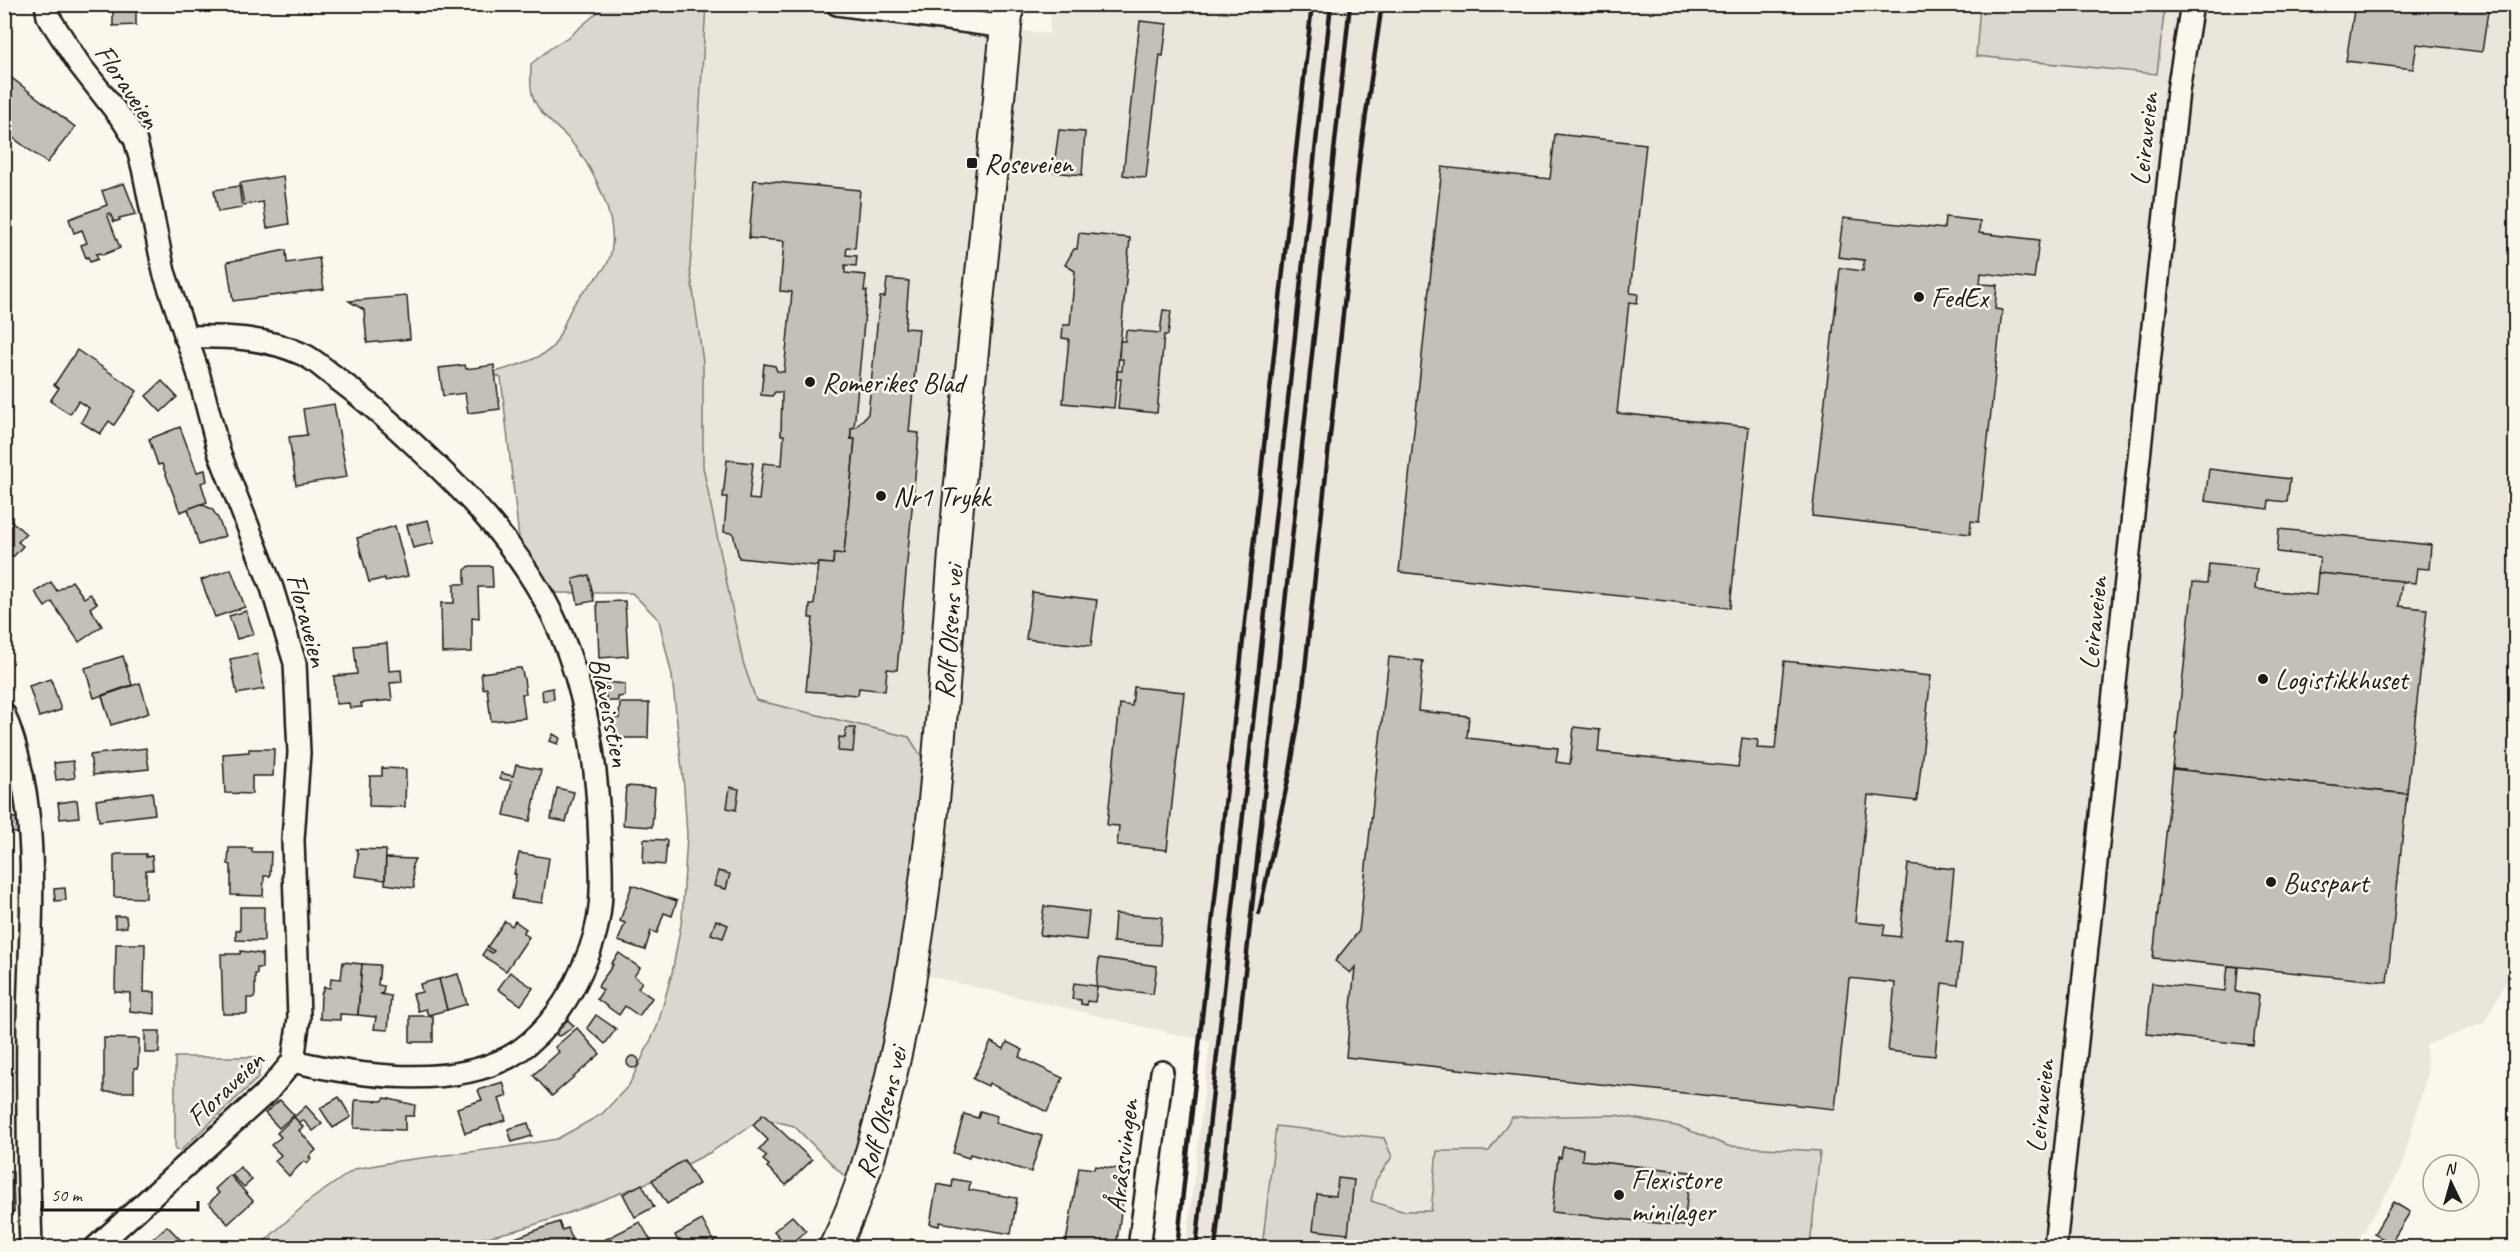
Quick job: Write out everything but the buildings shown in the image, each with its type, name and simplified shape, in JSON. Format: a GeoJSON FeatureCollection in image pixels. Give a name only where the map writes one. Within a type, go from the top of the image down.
{"type":"FeatureCollection","features":[{"type":"Feature","properties":{"kind":"main road","name":"Rolf Olsens vei"},"geometry":{"type":"LineString","coordinates":[[834,1248],[858,1190],[878,1128],[899,1041],[919,931],[931,844],[957,523],[1007,16]]}},
{"type":"Feature","properties":{"kind":"street","name":"Floraveien"},"geometry":{"type":"LineString","coordinates":[[46,4],[48,16],[79,64],[135,139],[164,272],[198,372],[219,452],[272,588],[295,663],[299,753],[293,840],[299,1018],[293,1061],[268,1091],[95,1248]]}},
{"type":"Feature","properties":{"kind":"street"},"geometry":{"type":"LineString","coordinates":[[837,4],[1007,16]]}},
{"type":"Feature","properties":{"kind":"street","name":"Leiraveien"},"geometry":{"type":"LineString","coordinates":[[2055,1248],[2178,91],[2192,4]]}},
{"type":"Feature","properties":{"kind":"street","name":"Blåveisstien"},"geometry":{"type":"LineString","coordinates":[[185,338],[229,336],[276,344],[304,355],[375,408],[467,495],[504,537],[544,598],[579,684],[594,762],[601,867],[598,923],[590,956],[568,999],[544,1028],[510,1056],[468,1072],[415,1077],[348,1071],[293,1061]]}},
{"type":"Feature","properties":{"kind":"street"},"geometry":{"type":"LineString","coordinates":[[4,714],[17,746],[31,836],[27,1070],[31,1248]]}},
{"type":"Feature","properties":{"kind":"street","name":"Åråssvingen"},"geometry":{"type":"LineString","coordinates":[[1139,1248],[1162,1072]]}},
{"type":"Feature","properties":{"kind":"shaded area"},"geometry":{"type":"Polygon","coordinates":[[[1052,4],[2515,5],[2515,965],[2484,1023],[2426,1045],[2427,1074],[2401,1169],[2354,1247],[1186,1247],[1210,1042],[903,970],[909,737],[755,700],[743,662],[703,467],[703,362],[690,269],[706,5],[793,5],[1049,34],[1052,4]]]}},
{"type":"Feature","properties":{"kind":"shaded area"},"geometry":{"type":"Polygon","coordinates":[[[606,5],[706,5],[690,269],[703,362],[703,467],[743,662],[756,700],[909,737],[923,759],[903,970],[853,1185],[794,1126],[762,1118],[711,1152],[662,1177],[521,1229],[445,1247],[257,1248],[310,1200],[355,1169],[557,1139],[602,1114],[629,1085],[657,1027],[672,973],[682,919],[687,835],[672,676],[659,620],[632,593],[535,593],[521,556],[501,378],[492,373],[525,362],[549,350],[557,340],[579,297],[608,262],[612,247],[612,231],[603,196],[577,149],[537,106],[532,96],[531,82],[531,64],[570,36],[606,5]]]}},
{"type":"Feature","properties":{"kind":"shaded area"},"geometry":{"type":"Polygon","coordinates":[[[1980,5],[2165,5],[2157,74],[1976,56],[1980,5]]]}},
{"type":"Feature","properties":{"kind":"shaded area"},"geometry":{"type":"Polygon","coordinates":[[[175,1057],[262,1057],[258,1078],[180,1151],[175,1150],[175,1057]]]}},
{"type":"Feature","properties":{"kind":"shaded area"},"geometry":{"type":"Polygon","coordinates":[[[1616,1115],[1681,1127],[1728,1146],[1820,1151],[1810,1247],[1262,1248],[1276,1126],[1384,1138],[1392,1157],[1376,1180],[1371,1201],[1402,1211],[1431,1211],[1437,1151],[1489,1151],[1512,1117],[1616,1115]]]}},
{"type":"Feature","properties":{"kind":"railway"},"geometry":{"type":"LineString","coordinates":[[1177,1248],[1312,4]]}},
{"type":"Feature","properties":{"kind":"railway"},"geometry":{"type":"LineString","coordinates":[[1196,1248],[1331,4]]}},
{"type":"Feature","properties":{"kind":"railway"},"geometry":{"type":"LineString","coordinates":[[1215,1248],[1350,4]]}},
{"type":"Feature","properties":{"kind":"railway"},"geometry":{"type":"LineString","coordinates":[[1259,913],[1290,771],[1301,707],[1360,155],[1382,4]]}},
{"type":"Feature","properties":{"kind":"place","name":"Roseveien"},"geometry":{"type":"Point","coordinates":[972,163]}},
{"type":"Feature","properties":{"kind":"place","name":"FedEx"},"geometry":{"type":"Point","coordinates":[1919,297]}},
{"type":"Feature","properties":{"kind":"place","name":"Romerikes Blad"},"geometry":{"type":"Point","coordinates":[810,382]}},
{"type":"Feature","properties":{"kind":"place","name":"Nr1 Trykk"},"geometry":{"type":"Point","coordinates":[881,496]}},
{"type":"Feature","properties":{"kind":"place","name":"Logistikkhuset"},"geometry":{"type":"Point","coordinates":[2263,679]}},
{"type":"Feature","properties":{"kind":"place","name":"Busspart"},"geometry":{"type":"Point","coordinates":[2271,882]}},
{"type":"Feature","properties":{"kind":"place","name":"Flexistore minilager"},"geometry":{"type":"Point","coordinates":[1619,1195]}}]}
